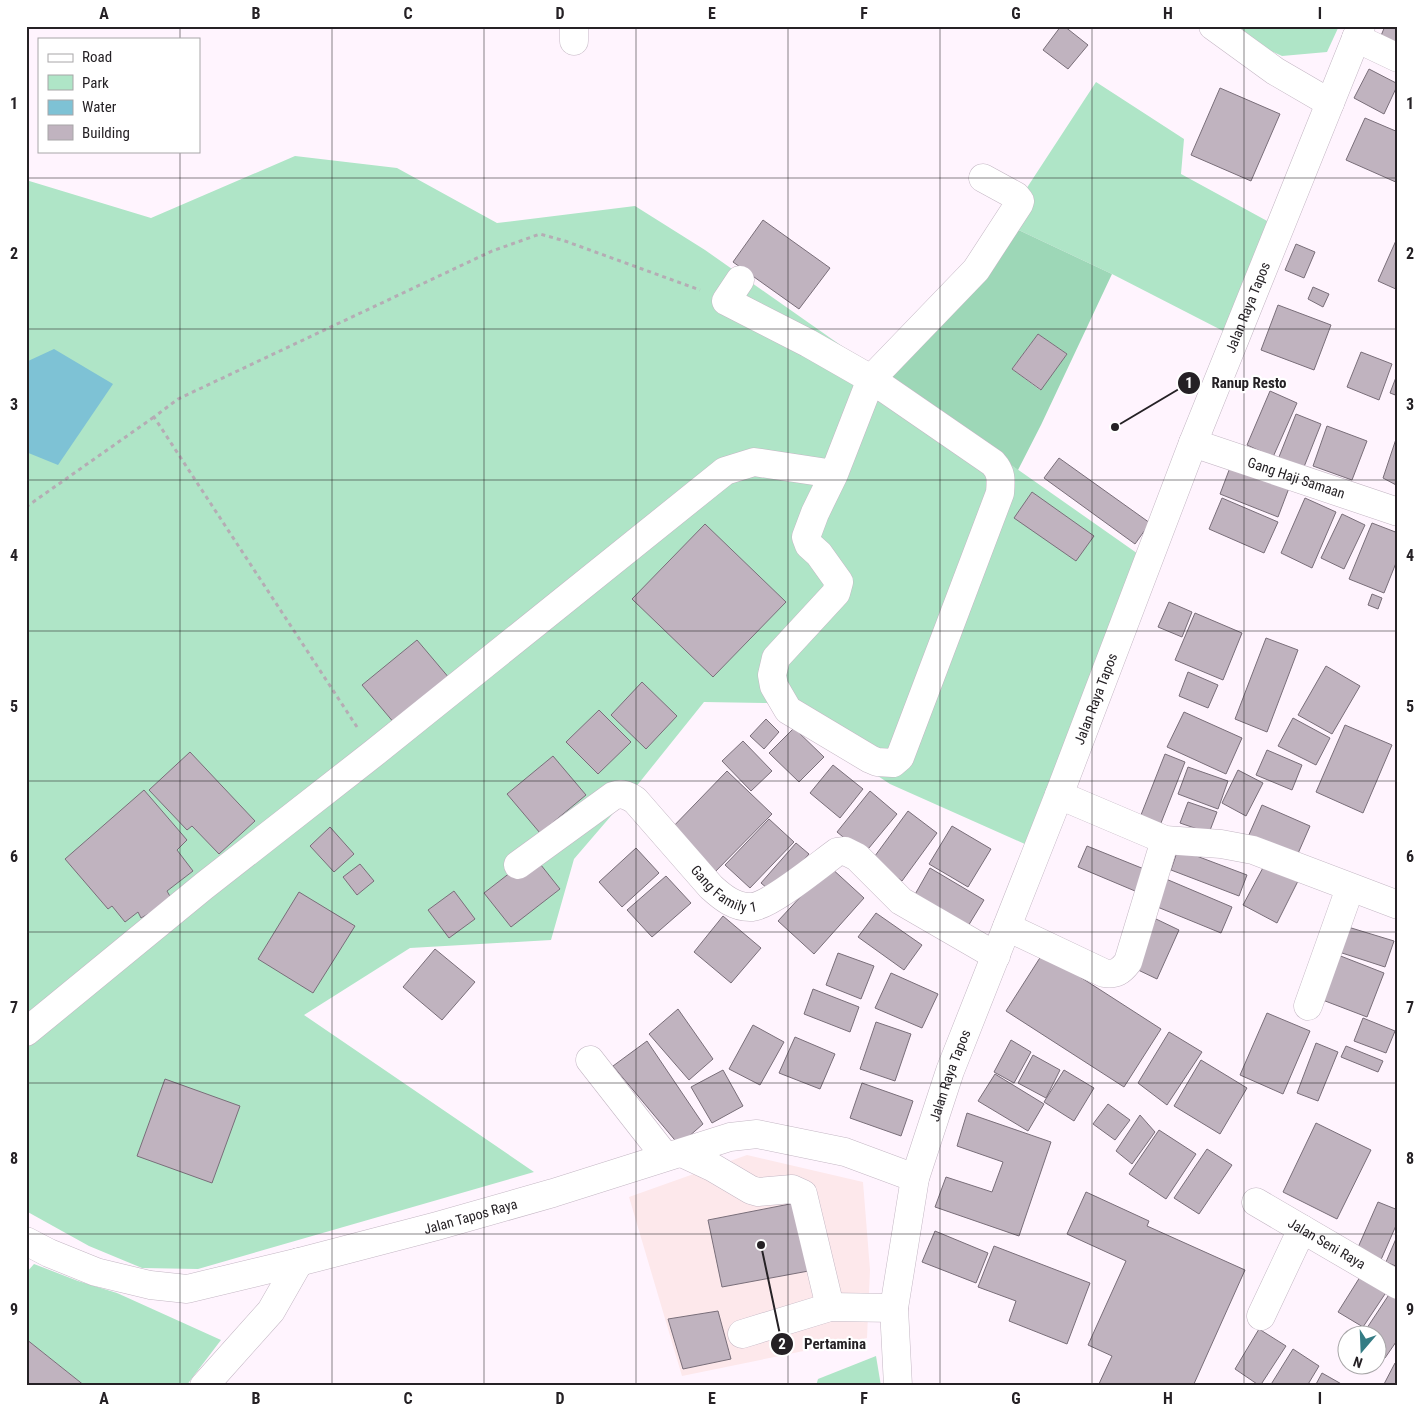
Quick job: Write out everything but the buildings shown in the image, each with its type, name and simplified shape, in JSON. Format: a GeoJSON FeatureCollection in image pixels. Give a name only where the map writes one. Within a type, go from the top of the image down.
{"type":"FeatureCollection","features":[{"type":"Feature","properties":{"kind":"street"},"geometry":{"type":"LineString","coordinates":[[1213,26],[1275,71],[1330,103]]}},
{"type":"Feature","properties":{"kind":"street"},"geometry":{"type":"LineString","coordinates":[[1358,32],[1398,58]]}},
{"type":"Feature","properties":{"kind":"street","name":"Jalan Raya Tapos"},"geometry":{"type":"LineString","coordinates":[[898,1386],[894,1308],[915,1178],[950,1071],[1059,795],[1193,443],[1358,32]]}},
{"type":"Feature","properties":{"kind":"street"},"geometry":{"type":"LineString","coordinates":[[733,291],[808,342],[870,380],[993,463],[999,470],[1002,480],[1000,493],[900,758],[893,763],[877,762],[870,759],[788,710],[774,686],[772,675],[776,658],[836,593],[839,582],[819,554],[809,545],[806,537],[815,513],[834,474],[870,380],[976,270],[1019,204],[1020,201],[1016,196],[983,178]]}},
{"type":"Feature","properties":{"kind":"street","name":"Gang Haji Samaan"},"geometry":{"type":"LineString","coordinates":[[1193,443],[1398,512]]}},
{"type":"Feature","properties":{"kind":"street"},"geometry":{"type":"LineString","coordinates":[[26,1032],[204,886],[374,753],[725,471],[754,462],[834,474]]}},
{"type":"Feature","properties":{"kind":"street","name":"Gang Family 1"},"geometry":{"type":"LineString","coordinates":[[518,865],[613,796],[620,794],[635,800],[711,887],[735,904],[752,907],[768,902],[836,852],[845,851],[857,857],[901,902],[996,956]]}},
{"type":"Feature","properties":{"kind":"street"},"geometry":{"type":"LineString","coordinates":[[1059,795],[1165,840],[1221,844],[1253,850],[1398,905]]}},
{"type":"Feature","properties":{"kind":"street"},"geometry":{"type":"LineString","coordinates":[[1007,927],[1104,972],[1112,974],[1122,970],[1128,962],[1165,840]]}},
{"type":"Feature","properties":{"kind":"street"},"geometry":{"type":"LineString","coordinates":[[1308,1006],[1350,888]]}},
{"type":"Feature","properties":{"kind":"street"},"geometry":{"type":"LineString","coordinates":[[590,1060],[674,1155],[712,1166],[751,1190],[758,1192],[792,1188],[803,1194],[830,1307]]}},
{"type":"Feature","properties":{"kind":"street","name":"Jalan Tapos Raya"},"geometry":{"type":"LineString","coordinates":[[26,1241],[49,1253],[96,1272],[150,1285],[187,1288],[437,1226],[553,1193],[730,1137],[757,1134],[845,1152],[915,1178]]}},
{"type":"Feature","properties":{"kind":"street","name":"Jalan Seni Raya"},"geometry":{"type":"LineString","coordinates":[[1256,1202],[1398,1285]]}},
{"type":"Feature","properties":{"kind":"street"},"geometry":{"type":"LineString","coordinates":[[1261,1316],[1302,1229]]}},
{"type":"Feature","properties":{"kind":"street"},"geometry":{"type":"LineString","coordinates":[[204,1386],[271,1311],[298,1262]]}},
{"type":"Feature","properties":{"kind":"street"},"geometry":{"type":"LineString","coordinates":[[742,1334],[830,1307],[894,1308]]}},
{"type":"Feature","properties":{"kind":"path"},"geometry":{"type":"LineString","coordinates":[[26,507],[178,399],[492,251],[540,234],[686,284],[733,291]]}},
{"type":"Feature","properties":{"kind":"path"},"geometry":{"type":"LineString","coordinates":[[154,417],[374,753]]}},
{"type":"Feature","properties":{"kind":"shaded area"},"geometry":{"type":"Polygon","coordinates":[[[747,1155],[863,1182],[870,1270],[867,1338],[682,1376],[629,1197],[747,1155]],[[800,1202],[709,1220],[722,1287],[814,1270],[800,1202]],[[718,1311],[668,1319],[684,1369],[731,1359],[718,1311]]]}},
{"type":"Feature","properties":{"kind":"green space"},"geometry":{"type":"Polygon","coordinates":[[[1234,26],[1339,26],[1327,52],[1282,56],[1258,45],[1234,26]]]}},
{"type":"Feature","properties":{"kind":"green space"},"geometry":{"type":"Polygon","coordinates":[[[1096,82],[1184,139],[1181,174],[1269,222],[1229,334],[1112,274],[1004,223],[1096,82]]]}},
{"type":"Feature","properties":{"kind":"green space"},"geometry":{"type":"Polygon","coordinates":[[[295,156],[397,168],[497,223],[635,206],[705,250],[1141,556],[1027,845],[890,784],[767,703],[704,702],[635,788],[574,859],[551,940],[410,948],[304,1015],[534,1172],[198,1269],[142,1268],[89,1246],[26,1211],[26,180],[151,218],[295,156]]]}},
{"type":"Feature","properties":{"kind":"green space"},"geometry":{"type":"Polygon","coordinates":[[[1004,223],[1112,274],[1018,470],[875,368],[1004,223]],[[1038,334],[1012,369],[1040,390],[1067,354],[1038,334]]]}},
{"type":"Feature","properties":{"kind":"green space"},"geometry":{"type":"Polygon","coordinates":[[[34,1264],[78,1281],[117,1293],[221,1340],[186,1386],[85,1386],[26,1339],[26,1273],[34,1264]]]}},
{"type":"Feature","properties":{"kind":"green space"},"geometry":{"type":"Polygon","coordinates":[[[876,1356],[881,1386],[816,1386],[818,1379],[876,1356]]]}},
{"type":"Feature","properties":{"kind":"water"},"geometry":{"type":"Polygon","coordinates":[[[54,349],[113,384],[58,465],[26,452],[26,362],[54,349]]]}},
{"type":"Feature","properties":{"kind":"place","name":"Ranup Resto"},"geometry":{"type":"Point","coordinates":[1115,427]}},
{"type":"Feature","properties":{"kind":"place","name":"Pertamina"},"geometry":{"type":"Point","coordinates":[761,1245]}}]}
